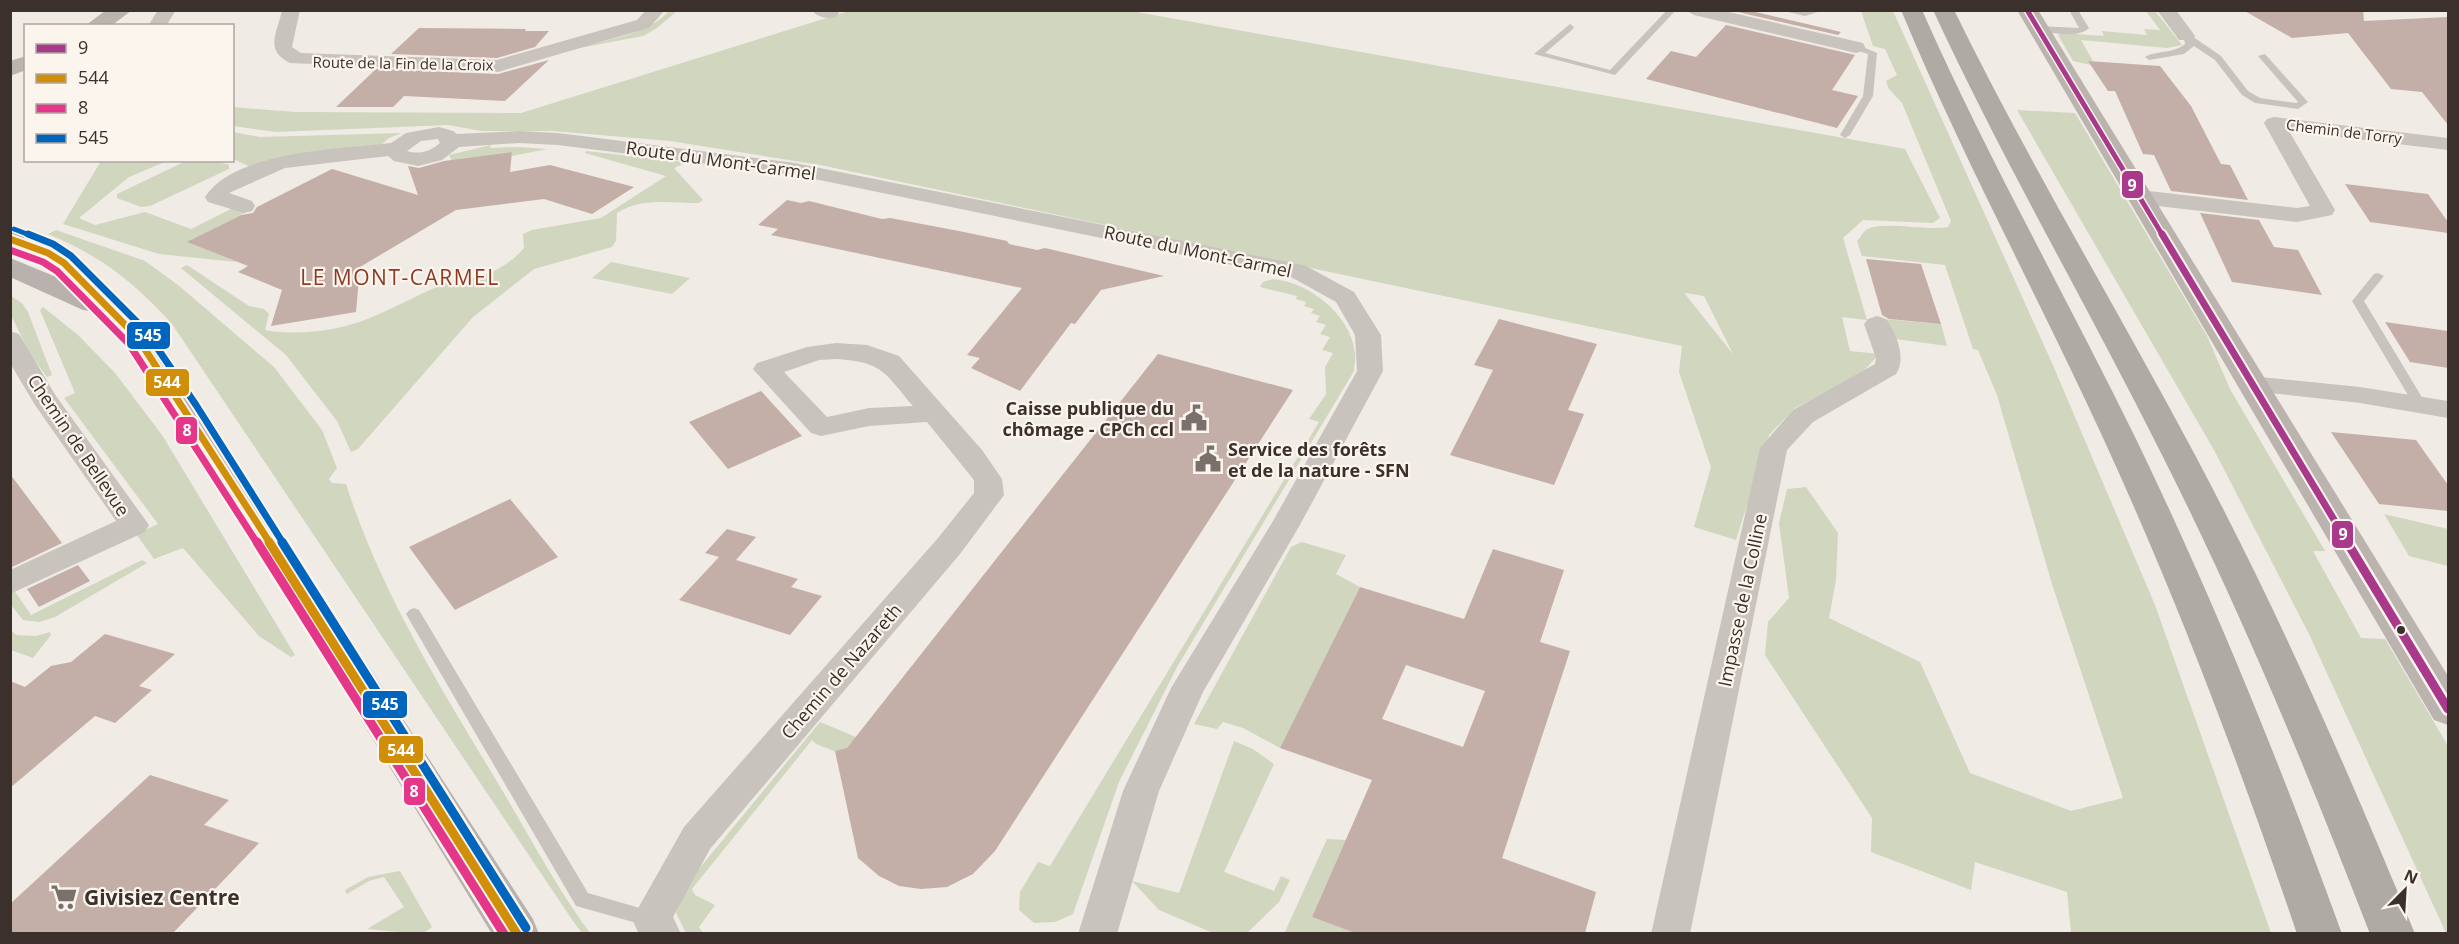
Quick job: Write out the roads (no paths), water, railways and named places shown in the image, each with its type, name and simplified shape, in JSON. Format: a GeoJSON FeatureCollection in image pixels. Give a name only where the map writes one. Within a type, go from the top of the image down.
{"type":"FeatureCollection","features":[{"type":"Feature","properties":{"kind":"highway"},"geometry":{"type":"LineString","coordinates":[[1911,10],[1948,94],[2093,384],[2181,574],[2250,741],[2320,933]]}},
{"type":"Feature","properties":{"kind":"highway"},"geometry":{"type":"LineString","coordinates":[[1943,10],[1980,86],[2139,379],[2206,509],[2310,732],[2393,933]]}},
{"type":"Feature","properties":{"kind":"main road"},"geometry":{"type":"LineString","coordinates":[[10,239],[48,253],[64,263],[137,336],[187,411],[517,933]]}},
{"type":"Feature","properties":{"kind":"main road"},"geometry":{"type":"LineString","coordinates":[[10,266],[118,317]]}},
{"type":"Feature","properties":{"kind":"street"},"geometry":{"type":"LineString","coordinates":[[98,24],[122,10]]}},
{"type":"Feature","properties":{"kind":"street"},"geometry":{"type":"LineString","coordinates":[[158,24],[167,10]]}},
{"type":"Feature","properties":{"kind":"street","name":"Route de la Fin de la Croix"},"geometry":{"type":"LineString","coordinates":[[291,10],[282,47],[285,53],[297,59],[323,62],[498,66],[643,24],[656,10]]}},
{"type":"Feature","properties":{"kind":"street"},"geometry":{"type":"LineString","coordinates":[[2166,10],[2186,36]]}},
{"type":"Feature","properties":{"kind":"street"},"geometry":{"type":"LineString","coordinates":[[1700,11],[1856,47]]}},
{"type":"Feature","properties":{"kind":"street"},"geometry":{"type":"LineString","coordinates":[[2033,20],[2448,709]]}},
{"type":"Feature","properties":{"kind":"street"},"geometry":{"type":"LineString","coordinates":[[10,69],[24,63]]}},
{"type":"Feature","properties":{"kind":"street","name":"Chemin de Torry"},"geometry":{"type":"LineString","coordinates":[[2140,197],[2297,215],[2324,210],[2274,123],[2448,144]]}},
{"type":"Feature","properties":{"kind":"street","name":"Route du Mont-Carmel"},"geometry":{"type":"LineString","coordinates":[[244,206],[216,197],[221,189],[263,168],[282,162],[397,149],[408,139],[423,135],[446,135],[452,141],[519,137],[558,139],[675,151],[795,170],[1298,271],[1345,297],[1368,335],[1370,371],[1286,523],[1188,688],[1141,791],[1097,933]]}},
{"type":"Feature","properties":{"kind":"street","name":"Impasse de la Colline"},"geometry":{"type":"LineString","coordinates":[[1670,933],[1774,448],[1803,416],[1887,368],[1889,358],[1877,324]]}},
{"type":"Feature","properties":{"kind":"street","name":"Chemin de Bellevue"},"geometry":{"type":"LineString","coordinates":[[10,339],[44,399],[134,525],[10,583]]}},
{"type":"Feature","properties":{"kind":"street"},"geometry":{"type":"LineString","coordinates":[[2251,384],[2360,395],[2448,410]]}},
{"type":"Feature","properties":{"kind":"street","name":"Chemin de Nazareth"},"geometry":{"type":"LineString","coordinates":[[657,926],[697,838],[948,546],[989,495],[988,479],[933,413]]}},
{"type":"Feature","properties":{"kind":"lane"},"geometry":{"type":"LineString","coordinates":[[1570,27],[1538,54],[1612,73],[1672,10]]}},
{"type":"Feature","properties":{"kind":"lane"},"geometry":{"type":"LineString","coordinates":[[1784,10],[1805,13],[1820,10]]}},
{"type":"Feature","properties":{"kind":"lane"},"geometry":{"type":"LineString","coordinates":[[2033,20],[2081,31],[2085,28],[2073,10]]}},
{"type":"Feature","properties":{"kind":"lane"},"geometry":{"type":"LineString","coordinates":[[2186,36],[2218,58],[2245,93],[2258,101],[2298,106],[2303,102],[2262,56]]}},
{"type":"Feature","properties":{"kind":"lane"},"geometry":{"type":"LineString","coordinates":[[2149,57],[2181,52],[2190,45],[2186,36]]}},
{"type":"Feature","properties":{"kind":"lane"},"geometry":{"type":"LineString","coordinates":[[1845,135],[1868,96],[1873,53],[1856,47]]}},
{"type":"Feature","properties":{"kind":"lane"},"geometry":{"type":"LineString","coordinates":[[2378,276],[2358,301],[2420,404]]}},
{"type":"Feature","properties":{"kind":"lane"},"geometry":{"type":"LineString","coordinates":[[414,614],[456,692],[582,900],[657,926]]}},
{"type":"Feature","properties":{"kind":"place","name":"Caisse publique du chômage - CPCh ccl"},"geometry":{"type":"Point","coordinates":[1194,418]}},
{"type":"Feature","properties":{"kind":"place","name":"Service des forêts et de la nature - SFN"},"geometry":{"type":"Point","coordinates":[1208,459]}},
{"type":"Feature","properties":{"kind":"place","name":"Givisiez Centre"},"geometry":{"type":"Point","coordinates":[64,897]}},
{"type":"Feature","properties":{"kind":"district","name":"LE MONT-CARMEL"},"geometry":{"type":"Point","coordinates":[400,277]}}]}
